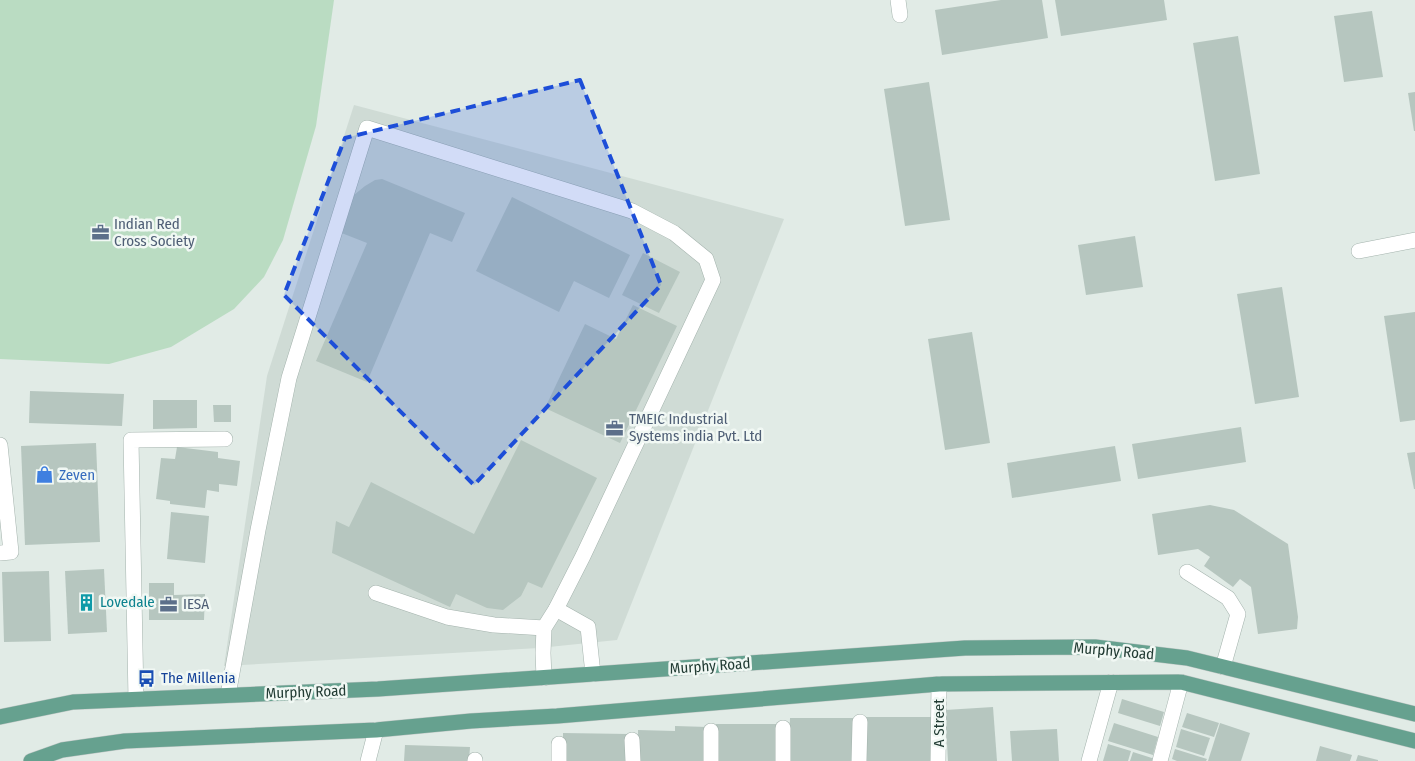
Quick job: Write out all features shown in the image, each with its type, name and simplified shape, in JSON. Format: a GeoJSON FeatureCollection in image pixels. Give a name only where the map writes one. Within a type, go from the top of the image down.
{"type":"FeatureCollection","features":[{"type":"Feature","properties":{"kind":"main road","name":"Murphy Road"},"geometry":{"type":"LineString","coordinates":[[0,717],[73,702],[378,689],[974,648],[1095,647],[1187,658],[1415,714]]}},
{"type":"Feature","properties":{"kind":"main road","name":"Murphy Road"},"geometry":{"type":"LineString","coordinates":[[31,761],[62,750],[125,741],[376,730],[471,720],[586,714],[939,684],[1181,682],[1415,741]]}},
{"type":"Feature","properties":{"kind":"street"},"geometry":{"type":"LineString","coordinates":[[898,0],[900,15]]}},
{"type":"Feature","properties":{"kind":"street"},"geometry":{"type":"LineString","coordinates":[[228,695],[258,530],[289,378],[367,128],[632,211],[674,233],[706,259],[713,280],[583,556],[556,609],[544,628],[544,678]]}},
{"type":"Feature","properties":{"kind":"street"},"geometry":{"type":"LineString","coordinates":[[1359,251],[1415,240]]}},
{"type":"Feature","properties":{"kind":"street"},"geometry":{"type":"LineString","coordinates":[[136,699],[131,440],[225,439]]}},
{"type":"Feature","properties":{"kind":"street"},"geometry":{"type":"LineString","coordinates":[[0,445],[11,552],[0,553]]}},
{"type":"Feature","properties":{"kind":"street"},"geometry":{"type":"LineString","coordinates":[[1187,572],[1228,598],[1238,614],[1224,667]]}},
{"type":"Feature","properties":{"kind":"street"},"geometry":{"type":"LineString","coordinates":[[376,593],[447,617],[494,625],[544,628]]}},
{"type":"Feature","properties":{"kind":"street"},"geometry":{"type":"LineString","coordinates":[[556,609],[588,627],[593,674]]}},
{"type":"Feature","properties":{"kind":"street"},"geometry":{"type":"LineString","coordinates":[[1089,761],[1111,682]]}},
{"type":"Feature","properties":{"kind":"street"},"geometry":{"type":"LineString","coordinates":[[1160,761],[1181,682]]}},
{"type":"Feature","properties":{"kind":"street","name":"A Street"},"geometry":{"type":"LineString","coordinates":[[938,761],[939,684]]}},
{"type":"Feature","properties":{"kind":"street"},"geometry":{"type":"LineString","coordinates":[[859,761],[860,722]]}},
{"type":"Feature","properties":{"kind":"street"},"geometry":{"type":"LineString","coordinates":[[782,761],[783,728]]}},
{"type":"Feature","properties":{"kind":"street"},"geometry":{"type":"LineString","coordinates":[[368,761],[376,730]]}},
{"type":"Feature","properties":{"kind":"street"},"geometry":{"type":"LineString","coordinates":[[711,732],[711,761]]}},
{"type":"Feature","properties":{"kind":"street"},"geometry":{"type":"LineString","coordinates":[[632,740],[632,761]]}},
{"type":"Feature","properties":{"kind":"street"},"geometry":{"type":"LineString","coordinates":[[559,744],[559,761]]}},
{"type":"Feature","properties":{"kind":"highlighted area"},"geometry":{"type":"Polygon","coordinates":[[[580,80],[661,285],[474,485],[284,295],[345,138],[580,80]]]}},
{"type":"Feature","properties":{"kind":"shaded area"},"geometry":{"type":"Polygon","coordinates":[[[354,105],[784,219],[617,640],[539,648],[224,666],[267,376],[354,105]]]}},
{"type":"Feature","properties":{"kind":"green space"},"geometry":{"type":"Polygon","coordinates":[[[0,0],[334,0],[316,126],[283,240],[264,277],[234,309],[171,347],[109,364],[0,359],[0,0]]]}},
{"type":"Feature","properties":{"kind":"building"},"geometry":{"type":"Polygon","coordinates":[[[1001,0],[1042,0],[1048,38],[942,55],[935,10],[1001,0]]]}},
{"type":"Feature","properties":{"kind":"building"},"geometry":{"type":"Polygon","coordinates":[[[1055,0],[1164,0],[1167,20],[1061,36],[1055,0]]]}},
{"type":"Feature","properties":{"kind":"building"},"geometry":{"type":"Polygon","coordinates":[[[1372,11],[1383,77],[1344,82],[1334,16],[1372,11]]]}},
{"type":"Feature","properties":{"kind":"building"},"geometry":{"type":"Polygon","coordinates":[[[1238,36],[1260,174],[1215,181],[1193,43],[1238,36]]]}},
{"type":"Feature","properties":{"kind":"building"},"geometry":{"type":"Polygon","coordinates":[[[929,82],[950,220],[905,226],[884,89],[929,82]]]}},
{"type":"Feature","properties":{"kind":"building"},"geometry":{"type":"Polygon","coordinates":[[[1415,92],[1415,131],[1414,131],[1408,93],[1415,92]]]}},
{"type":"Feature","properties":{"kind":"building"},"geometry":{"type":"Polygon","coordinates":[[[382,179],[465,213],[452,242],[430,233],[367,382],[316,361],[367,243],[339,232],[354,195],[375,180],[382,179]]]}},
{"type":"Feature","properties":{"kind":"building"},"geometry":{"type":"Polygon","coordinates":[[[512,197],[630,255],[609,298],[574,281],[559,312],[476,271],[512,197]]]}},
{"type":"Feature","properties":{"kind":"building"},"geometry":{"type":"Polygon","coordinates":[[[1135,236],[1143,287],[1086,295],[1078,245],[1135,236]]]}},
{"type":"Feature","properties":{"kind":"building"},"geometry":{"type":"Polygon","coordinates":[[[643,253],[680,272],[659,313],[622,295],[643,253]]]}},
{"type":"Feature","properties":{"kind":"building"},"geometry":{"type":"Polygon","coordinates":[[[1282,287],[1299,397],[1255,404],[1237,294],[1282,287]]]}},
{"type":"Feature","properties":{"kind":"building"},"geometry":{"type":"Polygon","coordinates":[[[633,305],[677,326],[620,443],[545,408],[585,324],[616,339],[633,305]]]}},
{"type":"Feature","properties":{"kind":"building"},"geometry":{"type":"Polygon","coordinates":[[[1415,312],[1415,420],[1400,422],[1384,316],[1415,312]]]}},
{"type":"Feature","properties":{"kind":"building"},"geometry":{"type":"Polygon","coordinates":[[[972,332],[990,443],[945,450],[928,339],[972,332]]]}},
{"type":"Feature","properties":{"kind":"building"},"geometry":{"type":"Polygon","coordinates":[[[30,391],[124,394],[122,426],[29,423],[30,391]]]}},
{"type":"Feature","properties":{"kind":"building"},"geometry":{"type":"Polygon","coordinates":[[[153,400],[197,400],[197,428],[153,429],[153,400]]]}},
{"type":"Feature","properties":{"kind":"building"},"geometry":{"type":"Polygon","coordinates":[[[213,405],[231,405],[231,422],[214,422],[213,405]]]}},
{"type":"Feature","properties":{"kind":"building"},"geometry":{"type":"Polygon","coordinates":[[[1241,427],[1246,462],[1138,479],[1132,444],[1241,427]]]}},
{"type":"Feature","properties":{"kind":"building"},"geometry":{"type":"Polygon","coordinates":[[[521,440],[597,478],[542,588],[528,582],[521,596],[503,610],[487,608],[456,594],[450,607],[332,553],[336,521],[349,527],[371,482],[474,534],[521,440]]]}},
{"type":"Feature","properties":{"kind":"building"},"geometry":{"type":"Polygon","coordinates":[[[96,443],[100,542],[25,545],[21,446],[96,443]]]}},
{"type":"Feature","properties":{"kind":"building"},"geometry":{"type":"Polygon","coordinates":[[[1115,446],[1121,481],[1012,498],[1007,463],[1115,446]]]}},
{"type":"Feature","properties":{"kind":"building"},"geometry":{"type":"Polygon","coordinates":[[[177,447],[218,452],[218,458],[240,461],[237,486],[219,484],[219,492],[207,490],[205,508],[170,504],[170,501],[156,499],[161,458],[175,459],[177,447]]]}},
{"type":"Feature","properties":{"kind":"building"},"geometry":{"type":"Polygon","coordinates":[[[1415,452],[1415,489],[1414,489],[1407,453],[1415,452]]]}},
{"type":"Feature","properties":{"kind":"building"},"geometry":{"type":"Polygon","coordinates":[[[1210,505],[1234,510],[1288,544],[1298,617],[1297,629],[1258,634],[1251,587],[1240,579],[1233,587],[1204,566],[1210,557],[1198,549],[1158,555],[1152,514],[1210,505]]]}},
{"type":"Feature","properties":{"kind":"building"},"geometry":{"type":"Polygon","coordinates":[[[171,512],[209,516],[205,563],[167,559],[171,512]]]}},
{"type":"Feature","properties":{"kind":"building","name":"Lovedale"},"geometry":{"type":"Polygon","coordinates":[[[104,569],[107,632],[68,634],[65,571],[104,569]]]}},
{"type":"Feature","properties":{"kind":"building"},"geometry":{"type":"Polygon","coordinates":[[[49,571],[51,641],[4,642],[2,572],[49,571]]]}},
{"type":"Feature","properties":{"kind":"building"},"geometry":{"type":"Polygon","coordinates":[[[149,583],[174,583],[174,595],[205,594],[204,620],[149,620],[149,583]]]}},
{"type":"Feature","properties":{"kind":"building"},"geometry":{"type":"Polygon","coordinates":[[[1122,699],[1164,712],[1160,726],[1118,713],[1122,699]]]}},
{"type":"Feature","properties":{"kind":"building"},"geometry":{"type":"Polygon","coordinates":[[[993,707],[997,761],[948,761],[945,710],[993,707]]]}},
{"type":"Feature","properties":{"kind":"building"},"geometry":{"type":"Polygon","coordinates":[[[1187,713],[1219,723],[1214,737],[1182,727],[1187,713]]]}},
{"type":"Feature","properties":{"kind":"building"},"geometry":{"type":"Polygon","coordinates":[[[864,717],[934,717],[933,761],[864,761],[864,717]]]}},
{"type":"Feature","properties":{"kind":"building"},"geometry":{"type":"Polygon","coordinates":[[[790,718],[857,718],[856,761],[789,761],[790,718]]]}},
{"type":"Feature","properties":{"kind":"building"},"geometry":{"type":"Polygon","coordinates":[[[1114,723],[1158,737],[1153,755],[1108,741],[1114,723]]]}},
{"type":"Feature","properties":{"kind":"building"},"geometry":{"type":"Polygon","coordinates":[[[1220,723],[1250,733],[1241,761],[1208,761],[1220,723]]]}},
{"type":"Feature","properties":{"kind":"building"},"geometry":{"type":"Polygon","coordinates":[[[716,724],[779,724],[779,761],[715,761],[716,724]]]}},
{"type":"Feature","properties":{"kind":"building"},"geometry":{"type":"Polygon","coordinates":[[[675,726],[708,727],[707,761],[638,761],[638,730],[675,731],[675,726]]]}},
{"type":"Feature","properties":{"kind":"building"},"geometry":{"type":"Polygon","coordinates":[[[1057,729],[1059,761],[1012,761],[1010,731],[1057,729]]]}},
{"type":"Feature","properties":{"kind":"building"},"geometry":{"type":"Polygon","coordinates":[[[1181,729],[1210,738],[1204,756],[1176,747],[1181,729]]]}},
{"type":"Feature","properties":{"kind":"building"},"geometry":{"type":"Polygon","coordinates":[[[563,733],[629,734],[629,761],[563,761],[563,733]]]}},
{"type":"Feature","properties":{"kind":"building"},"geometry":{"type":"Polygon","coordinates":[[[1108,744],[1131,751],[1128,761],[1103,761],[1108,744]]]}},
{"type":"Feature","properties":{"kind":"building"},"geometry":{"type":"Polygon","coordinates":[[[405,745],[470,747],[469,761],[404,761],[405,745]]]}},
{"type":"Feature","properties":{"kind":"building"},"geometry":{"type":"Polygon","coordinates":[[[1320,746],[1352,755],[1350,761],[1316,761],[1320,746]]]}},
{"type":"Feature","properties":{"kind":"building"},"geometry":{"type":"Polygon","coordinates":[[[1175,749],[1207,759],[1206,761],[1177,761],[1172,759],[1175,749]]]}},
{"type":"Feature","properties":{"kind":"building"},"geometry":{"type":"Polygon","coordinates":[[[1133,752],[1155,759],[1154,761],[1130,761],[1133,752]]]}},
{"type":"Feature","properties":{"kind":"building"},"geometry":{"type":"Polygon","coordinates":[[[1358,755],[1378,760],[1378,761],[1356,761],[1358,755]]]}},
{"type":"Feature","properties":{"kind":"place","name":"Indian Red Cross Society"},"geometry":{"type":"Point","coordinates":[100,233]}},
{"type":"Feature","properties":{"kind":"place","name":"TMEIC Industrial Systems india Pvt. Ltd"},"geometry":{"type":"Point","coordinates":[615,428]}},
{"type":"Feature","properties":{"kind":"place","name":"Zeven"},"geometry":{"type":"Point","coordinates":[45,475]}},
{"type":"Feature","properties":{"kind":"place","name":"Lovedale"},"geometry":{"type":"Point","coordinates":[86,602]}},
{"type":"Feature","properties":{"kind":"place","name":"IESA"},"geometry":{"type":"Point","coordinates":[169,604]}},
{"type":"Feature","properties":{"kind":"place","name":"The Millenia"},"geometry":{"type":"Point","coordinates":[147,678]}}]}
